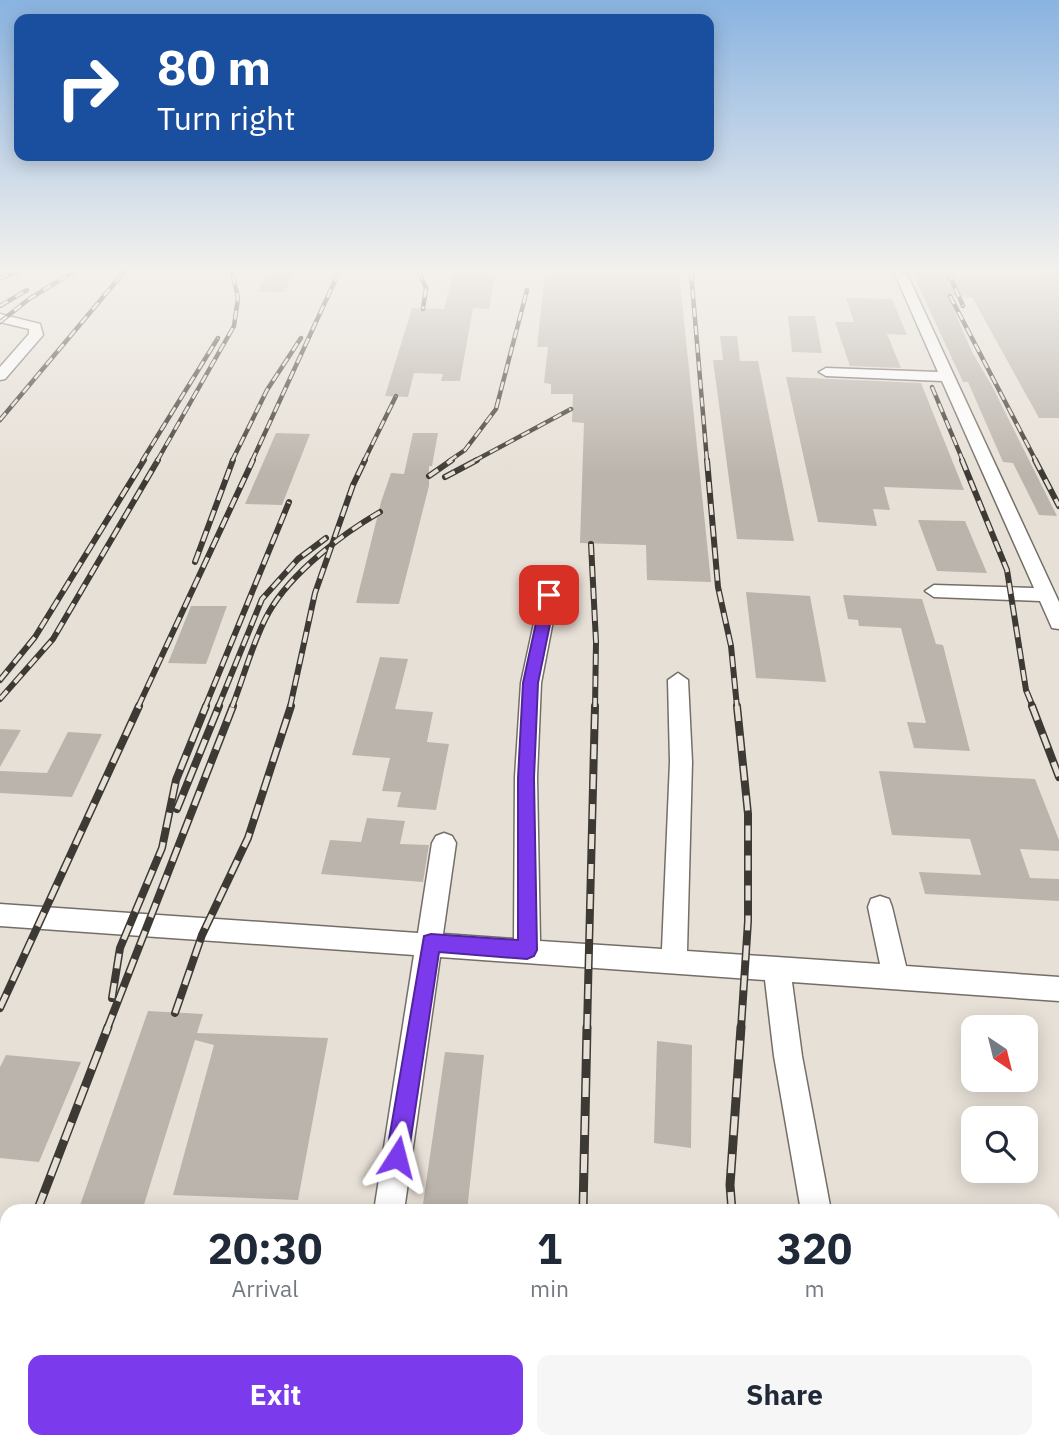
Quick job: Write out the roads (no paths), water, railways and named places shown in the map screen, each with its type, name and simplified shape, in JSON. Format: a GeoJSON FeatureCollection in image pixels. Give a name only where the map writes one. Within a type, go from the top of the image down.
{"type":"FeatureCollection","features":[{"type":"Feature","properties":{"kind":"street"},"geometry":{"type":"LineString","coordinates":[[0,376],[32,340]]}},
{"type":"Feature","properties":{"kind":"street"},"geometry":{"type":"LineString","coordinates":[[931,340],[1059,624]]}},
{"type":"Feature","properties":{"kind":"street"},"geometry":{"type":"LineString","coordinates":[[826,372],[948,377]]}},
{"type":"Feature","properties":{"kind":"street"},"geometry":{"type":"LineString","coordinates":[[934,592],[1046,594]]}},
{"type":"Feature","properties":{"kind":"street"},"geometry":{"type":"LineString","coordinates":[[527,950],[526,778],[531,683],[549,595]]}},
{"type":"Feature","properties":{"kind":"street"},"geometry":{"type":"LineString","coordinates":[[674,962],[681,762],[678,680]]}},
{"type":"Feature","properties":{"kind":"street"},"geometry":{"type":"LineString","coordinates":[[390,1204],[444,844]]}},
{"type":"Feature","properties":{"kind":"street"},"geometry":{"type":"LineString","coordinates":[[880,907],[896,979]]}},
{"type":"Feature","properties":{"kind":"street"},"geometry":{"type":"LineString","coordinates":[[0,915],[431,942],[896,979],[1059,989]]}},
{"type":"Feature","properties":{"kind":"street"},"geometry":{"type":"LineString","coordinates":[[777,970],[788,1056],[815,1204]]}},
{"type":"Feature","properties":{"kind":"railway"},"geometry":{"type":"LineString","coordinates":[[0,420],[67,340]]}},
{"type":"Feature","properties":{"kind":"railway"},"geometry":{"type":"LineString","coordinates":[[142,461],[217,340]]}},
{"type":"Feature","properties":{"kind":"railway"},"geometry":{"type":"LineString","coordinates":[[157,461],[226,340]]}},
{"type":"Feature","properties":{"kind":"railway"},"geometry":{"type":"LineString","coordinates":[[232,461],[267,390],[300,340]]}},
{"type":"Feature","properties":{"kind":"railway"},"geometry":{"type":"LineString","coordinates":[[252,461],[308,340]]}},
{"type":"Feature","properties":{"kind":"railway"},"geometry":{"type":"LineString","coordinates":[[449,461],[465,450],[496,409],[514,340]]}},
{"type":"Feature","properties":{"kind":"railway"},"geometry":{"type":"LineString","coordinates":[[697,340],[707,461]]}},
{"type":"Feature","properties":{"kind":"railway"},"geometry":{"type":"LineString","coordinates":[[973,340],[1036,461]]}},
{"type":"Feature","properties":{"kind":"railway"},"geometry":{"type":"LineString","coordinates":[[932,387],[963,461]]}},
{"type":"Feature","properties":{"kind":"railway"},"geometry":{"type":"LineString","coordinates":[[364,461],[396,396]]}},
{"type":"Feature","properties":{"kind":"railway"},"geometry":{"type":"LineString","coordinates":[[474,461],[571,409]]}},
{"type":"Feature","properties":{"kind":"railway"},"geometry":{"type":"LineString","coordinates":[[0,680],[35,637],[144,460]]}},
{"type":"Feature","properties":{"kind":"railway"},"geometry":{"type":"LineString","coordinates":[[0,699],[53,639],[158,460]]}},
{"type":"Feature","properties":{"kind":"railway"},"geometry":{"type":"LineString","coordinates":[[195,562],[233,460]]}},
{"type":"Feature","properties":{"kind":"railway"},"geometry":{"type":"LineString","coordinates":[[138,707],[253,460]]}},
{"type":"Feature","properties":{"kind":"railway"},"geometry":{"type":"LineString","coordinates":[[332,545],[353,485],[365,460]]}},
{"type":"Feature","properties":{"kind":"railway"},"geometry":{"type":"LineString","coordinates":[[429,476],[452,460]]}},
{"type":"Feature","properties":{"kind":"railway"},"geometry":{"type":"LineString","coordinates":[[445,477],[477,460]]}},
{"type":"Feature","properties":{"kind":"railway"},"geometry":{"type":"LineString","coordinates":[[707,460],[718,587],[731,646],[737,707]]}},
{"type":"Feature","properties":{"kind":"railway"},"geometry":{"type":"LineString","coordinates":[[962,460],[1007,570],[1026,690],[1033,707]]}},
{"type":"Feature","properties":{"kind":"railway"},"geometry":{"type":"LineString","coordinates":[[1035,460],[1059,506]]}},
{"type":"Feature","properties":{"kind":"railway"},"geometry":{"type":"LineString","coordinates":[[205,707],[289,502]]}},
{"type":"Feature","properties":{"kind":"railway"},"geometry":{"type":"LineString","coordinates":[[332,545],[380,512]]}},
{"type":"Feature","properties":{"kind":"railway"},"geometry":{"type":"LineString","coordinates":[[218,707],[262,599],[298,559],[326,538]]}},
{"type":"Feature","properties":{"kind":"railway"},"geometry":{"type":"LineString","coordinates":[[591,544],[596,642],[595,707]]}},
{"type":"Feature","properties":{"kind":"railway"},"geometry":{"type":"LineString","coordinates":[[232,707],[258,634],[269,612],[290,583],[332,545]]}},
{"type":"Feature","properties":{"kind":"railway"},"geometry":{"type":"LineString","coordinates":[[290,707],[315,593],[332,545]]}},
{"type":"Feature","properties":{"kind":"railway"},"geometry":{"type":"LineString","coordinates":[[0,1008],[139,706]]}},
{"type":"Feature","properties":{"kind":"railway"},"geometry":{"type":"LineString","coordinates":[[112,998],[120,948],[162,848],[176,780],[206,706]]}},
{"type":"Feature","properties":{"kind":"railway"},"geometry":{"type":"LineString","coordinates":[[177,809],[219,706]]}},
{"type":"Feature","properties":{"kind":"railway"},"geometry":{"type":"LineString","coordinates":[[107,1029],[233,706]]}},
{"type":"Feature","properties":{"kind":"railway"},"geometry":{"type":"LineString","coordinates":[[175,1013],[202,935],[248,838],[291,706]]}},
{"type":"Feature","properties":{"kind":"railway"},"geometry":{"type":"LineString","coordinates":[[587,1029],[595,706]]}},
{"type":"Feature","properties":{"kind":"railway"},"geometry":{"type":"LineString","coordinates":[[737,706],[748,814],[748,921],[741,1029]]}},
{"type":"Feature","properties":{"kind":"railway"},"geometry":{"type":"LineString","coordinates":[[1032,706],[1059,777]]}},
{"type":"Feature","properties":{"kind":"railway"},"geometry":{"type":"LineString","coordinates":[[40,1204],[108,1027]]}},
{"type":"Feature","properties":{"kind":"railway"},"geometry":{"type":"LineString","coordinates":[[583,1204],[587,1027]]}},
{"type":"Feature","properties":{"kind":"railway"},"geometry":{"type":"LineString","coordinates":[[731,1204],[730,1185],[741,1027]]}}]}
